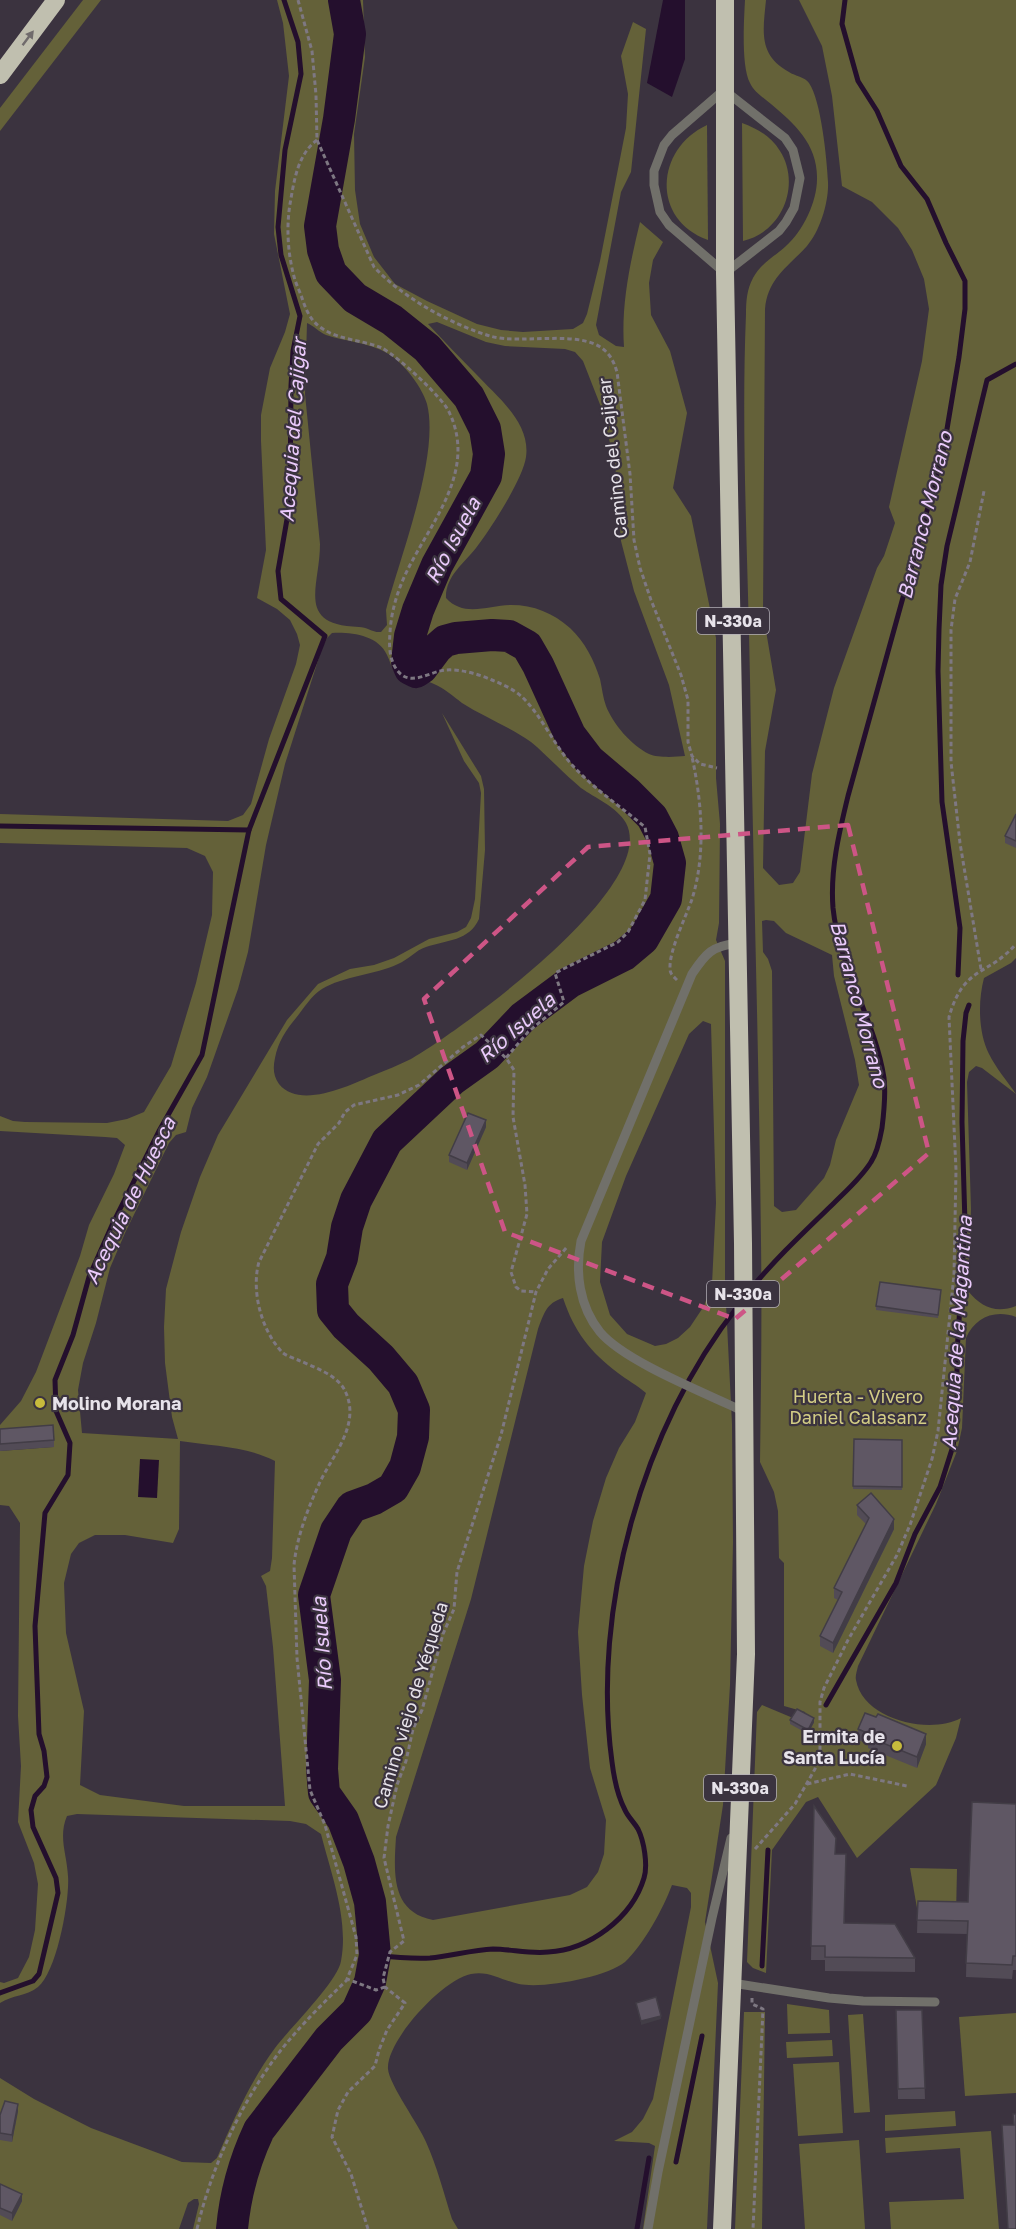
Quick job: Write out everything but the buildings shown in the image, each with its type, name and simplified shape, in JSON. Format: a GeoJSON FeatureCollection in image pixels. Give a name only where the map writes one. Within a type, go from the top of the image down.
{"type":"FeatureCollection","features":[{"type":"Feature","properties":{"kind":"highway"},"geometry":{"type":"LineString","coordinates":[[0,75],[56,0]]}},
{"type":"Feature","properties":{"kind":"highway","name":"N-330a"},"geometry":{"type":"LineString","coordinates":[[722,2229],[746,1654],[736,774],[725,273],[725,0]]}},
{"type":"Feature","properties":{"kind":"lane"},"geometry":{"type":"LineString","coordinates":[[724,90],[785,138],[793,150],[800,178],[796,200],[786,222],[779,231],[725,273],[669,225],[660,212],[654,185],[654,171],[664,145],[672,135],[724,90]]}},
{"type":"Feature","properties":{"kind":"lane"},"geometry":{"type":"LineString","coordinates":[[738,943],[718,946],[703,957],[692,974],[581,1241],[578,1268],[580,1291],[588,1311],[600,1332],[616,1347],[659,1371],[745,1412]]}},
{"type":"Feature","properties":{"kind":"lane"},"geometry":{"type":"LineString","coordinates":[[648,2229],[716,1899],[739,1809]]}},
{"type":"Feature","properties":{"kind":"lane"},"geometry":{"type":"LineString","coordinates":[[732,1983],[852,2000],[935,2002]]}},
{"type":"Feature","properties":{"kind":"path","name":"Camino del Cajigar"},"geometry":{"type":"LineString","coordinates":[[298,0],[312,51],[317,140],[374,267],[388,282],[409,296],[447,317],[491,336],[513,340],[583,340],[603,349],[610,356],[617,372],[620,394],[630,474],[634,540],[640,568],[681,675],[688,700],[688,742],[692,756]]}},
{"type":"Feature","properties":{"kind":"path"},"geometry":{"type":"LineString","coordinates":[[317,140],[310,145],[300,161],[288,220],[289,252],[294,278],[307,312],[317,326],[326,331],[382,349],[393,356],[437,396],[450,412],[457,438],[457,466],[450,492],[408,568],[391,619],[390,652],[397,669],[402,675],[415,678],[445,670],[466,671],[505,686],[521,696],[533,709],[572,765],[598,790],[645,827],[650,854],[645,900],[628,932],[618,942],[555,973],[564,1002],[528,1032],[506,1058]]}},
{"type":"Feature","properties":{"kind":"path"},"geometry":{"type":"LineString","coordinates":[[981,969],[960,843],[951,762],[951,630],[955,599],[970,562],[984,491]]}},
{"type":"Feature","properties":{"kind":"path"},"geometry":{"type":"LineString","coordinates":[[692,756],[700,764],[736,774]]}},
{"type":"Feature","properties":{"kind":"path"},"geometry":{"type":"LineString","coordinates":[[686,987],[672,975],[670,968],[676,941],[696,884],[700,853],[700,820],[692,756]]}},
{"type":"Feature","properties":{"kind":"path"},"geometry":{"type":"LineString","coordinates":[[737,1867],[779,1824],[815,1769],[820,1749],[820,1702],[824,1688],[848,1640],[897,1555],[934,1449],[938,1431],[954,1275],[956,1228],[956,1170],[949,1017],[961,987],[971,976],[1005,956],[1016,944]]}},
{"type":"Feature","properties":{"kind":"path"},"geometry":{"type":"LineString","coordinates":[[198,2229],[213,2175],[253,2094],[281,2050],[309,2017],[347,1979],[357,1955],[356,1937],[325,1825],[310,1790],[297,1658],[294,1565],[298,1542],[313,1499],[347,1432],[349,1403],[346,1392],[339,1382],[283,1353],[270,1334],[261,1313],[255,1277],[259,1262],[318,1144],[339,1123],[345,1112],[354,1105],[398,1095],[419,1085],[480,1035],[506,1058],[514,1070],[513,1117],[525,1185],[527,1214],[511,1272],[516,1287],[521,1291],[536,1292]]}},
{"type":"Feature","properties":{"kind":"path","name":"Camino viejo de Yéqueda"},"geometry":{"type":"LineString","coordinates":[[385,1987],[383,1978],[390,1952],[404,1941],[384,1858],[397,1785],[406,1761],[413,1729],[422,1710],[443,1634],[454,1609],[457,1572],[501,1435],[536,1292],[558,1256],[573,1243],[581,1241]]}},
{"type":"Feature","properties":{"kind":"path"},"geometry":{"type":"LineString","coordinates":[[807,1784],[850,1774],[907,1786]]}},
{"type":"Feature","properties":{"kind":"path"},"geometry":{"type":"LineString","coordinates":[[347,1979],[376,1990],[385,1987],[405,2002],[387,2030],[375,2066],[348,2092],[338,2110],[332,2137],[351,2174],[368,2229]]}},
{"type":"Feature","properties":{"kind":"path"},"geometry":{"type":"LineString","coordinates":[[753,1986],[752,2004],[763,2009],[753,2229]]}},
{"type":"Feature","properties":{"kind":"highlighted area"},"geometry":{"type":"Polygon","coordinates":[[[848,825],[929,1153],[735,1319],[505,1232],[424,999],[588,847],[848,825]]]}},
{"type":"Feature","properties":{"kind":"green space"},"geometry":{"type":"Polygon","coordinates":[[[83,0],[101,0],[0,131],[0,108],[83,0]]]}},
{"type":"Feature","properties":{"kind":"green space"},"geometry":{"type":"Polygon","coordinates":[[[277,0],[363,0],[365,57],[354,134],[355,190],[360,224],[374,257],[395,284],[427,301],[477,324],[523,332],[573,329],[583,323],[587,314],[600,261],[626,128],[628,94],[621,56],[633,22],[646,29],[631,172],[621,192],[596,325],[599,335],[616,346],[624,347],[625,300],[640,222],[663,242],[653,260],[649,283],[651,315],[670,351],[687,413],[673,488],[691,516],[716,638],[716,778],[720,824],[719,923],[716,940],[725,961],[725,1284],[732,1424],[733,1542],[730,1685],[723,1805],[705,1922],[718,1983],[707,2229],[643,2229],[655,2146],[649,2143],[614,2141],[632,2132],[643,2119],[653,2099],[691,1907],[691,1893],[687,1888],[672,1885],[664,1905],[646,1936],[625,1962],[590,1977],[543,1985],[519,1984],[478,1973],[459,1978],[418,2013],[396,2043],[390,2057],[388,2069],[390,2076],[426,2142],[452,2219],[458,2229],[193,2229],[199,2204],[198,2199],[194,2199],[188,2203],[179,2229],[0,2229],[0,2078],[34,2099],[91,2128],[182,2162],[211,2163],[217,2158],[243,2101],[266,2060],[323,1992],[338,1970],[341,1961],[343,1929],[334,1881],[321,1834],[306,1824],[290,1821],[77,1814],[67,1816],[64,1824],[63,1838],[68,1876],[67,1901],[61,1934],[51,1967],[38,1987],[0,2003],[0,1982],[4,1983],[18,1978],[29,1957],[35,1930],[38,1884],[34,1863],[18,1822],[21,1766],[18,1716],[20,1523],[9,1506],[0,1505],[0,1451],[53,1447],[0,1436],[0,1425],[21,1401],[36,1372],[80,1256],[89,1225],[114,1174],[125,1145],[117,1138],[0,1131],[0,1116],[13,1121],[25,1122],[107,1123],[127,1119],[144,1112],[171,1066],[196,983],[212,915],[213,872],[205,856],[187,848],[0,843],[0,814],[228,821],[243,815],[251,804],[269,739],[296,664],[300,645],[290,620],[277,609],[257,598],[266,550],[261,415],[270,368],[290,314],[274,234],[275,191],[289,76],[283,23],[277,0]],[[437,322],[428,324],[502,401],[518,421],[523,432],[526,444],[524,466],[513,491],[497,517],[476,548],[452,577],[446,598],[461,608],[477,609],[519,605],[535,608],[557,618],[575,633],[588,652],[600,679],[606,706],[623,733],[649,754],[662,757],[685,756],[669,685],[634,591],[621,541],[615,463],[601,407],[583,361],[575,352],[565,349],[505,346],[486,342],[437,322]],[[307,323],[305,394],[320,544],[315,589],[319,611],[326,619],[339,625],[362,627],[381,632],[387,625],[386,610],[409,535],[423,478],[430,425],[427,404],[413,378],[392,356],[369,345],[326,335],[307,323]],[[332,633],[322,648],[285,764],[266,845],[248,952],[238,989],[207,1077],[192,1108],[186,1132],[176,1135],[169,1143],[110,1268],[83,1363],[78,1390],[82,1433],[178,1439],[172,1417],[165,1363],[166,1289],[181,1232],[200,1177],[218,1135],[287,1020],[318,984],[350,969],[374,965],[394,958],[429,939],[457,932],[466,927],[471,918],[475,899],[481,793],[479,783],[464,761],[442,713],[481,776],[484,789],[485,850],[479,919],[469,932],[457,939],[422,948],[389,968],[349,978],[330,985],[314,995],[280,1041],[276,1052],[275,1075],[279,1084],[288,1091],[299,1095],[312,1095],[352,1084],[411,1059],[470,1019],[509,989],[586,918],[614,883],[628,850],[626,823],[622,817],[581,788],[531,742],[470,708],[438,686],[427,682],[410,681],[398,676],[383,648],[371,639],[355,634],[332,633]],[[703,1021],[689,1034],[626,1176],[602,1242],[600,1282],[610,1315],[627,1334],[655,1346],[678,1338],[690,1327],[704,1306],[712,1284],[716,1203],[711,1024],[703,1021]],[[563,1298],[546,1310],[538,1329],[471,1599],[396,1837],[395,1876],[402,1899],[419,1916],[433,1920],[570,1895],[587,1887],[598,1872],[604,1854],[606,1820],[590,1768],[582,1695],[578,1632],[584,1566],[593,1521],[606,1478],[619,1448],[635,1422],[646,1393],[621,1376],[591,1349],[572,1321],[563,1298]],[[180,1441],[179,1529],[173,1543],[125,1535],[95,1535],[79,1543],[71,1554],[64,1583],[66,1633],[84,1711],[80,1785],[100,1795],[184,1806],[285,1806],[273,1647],[266,1586],[261,1576],[270,1571],[272,1558],[275,1461],[241,1449],[180,1441]]]}},
{"type":"Feature","properties":{"kind":"green space","name":"Huerta - Vivero Daniel Calasanz"},"geometry":{"type":"Polygon","coordinates":[[[745,0],[766,0],[764,32],[767,50],[779,65],[807,81],[813,91],[823,130],[828,182],[820,224],[812,240],[774,281],[765,309],[763,613],[776,690],[765,751],[763,868],[779,885],[793,883],[800,872],[812,774],[834,688],[895,523],[889,507],[922,361],[929,309],[924,279],[912,250],[898,228],[872,202],[842,186],[832,96],[822,46],[799,0],[1016,0],[1016,958],[984,978],[980,1006],[985,1045],[1016,1094],[982,1068],[976,1066],[969,1072],[967,1082],[971,1209],[968,1291],[989,1308],[1002,1309],[1016,1306],[1016,1317],[1000,1314],[986,1317],[975,1325],[966,1338],[962,1428],[957,1451],[936,1504],[858,1666],[856,1675],[861,1694],[884,1714],[916,1724],[933,1725],[961,1718],[956,1738],[936,1785],[857,1858],[818,1797],[806,1802],[772,1850],[766,1973],[753,1968],[747,1962],[757,1712],[762,1705],[793,1718],[807,1734],[814,1722],[806,1717],[805,1712],[784,1706],[784,1563],[779,1558],[778,1511],[774,1492],[760,1462],[761,1242],[745,451],[746,309],[748,291],[756,273],[792,240],[803,224],[815,197],[817,179],[814,156],[803,136],[750,83],[744,55],[745,0]],[[762,921],[763,952],[772,971],[774,1206],[782,1212],[796,1210],[824,1178],[830,1165],[836,1140],[859,1085],[834,976],[832,955],[786,933],[774,921],[762,921]]]}},
{"type":"Feature","properties":{"kind":"green space"},"geometry":{"type":"Polygon","coordinates":[[[742,123],[773,141],[786,164],[789,178],[788,192],[778,217],[769,228],[743,241],[742,123]]]}},
{"type":"Feature","properties":{"kind":"green space"},"geometry":{"type":"Polygon","coordinates":[[[707,125],[708,240],[689,230],[676,217],[669,201],[667,184],[669,167],[677,150],[690,136],[707,125]]]}},
{"type":"Feature","properties":{"kind":"green space"},"geometry":{"type":"Polygon","coordinates":[[[910,1868],[957,1869],[956,1915],[918,1914],[910,1868]]]}},
{"type":"Feature","properties":{"kind":"green space"},"geometry":{"type":"Polygon","coordinates":[[[787,2004],[829,2010],[830,2033],[788,2034],[787,2004]]]}},
{"type":"Feature","properties":{"kind":"green space"},"geometry":{"type":"Polygon","coordinates":[[[744,2012],[765,2012],[762,2229],[735,2229],[744,2012]]]}},
{"type":"Feature","properties":{"kind":"green space"},"geometry":{"type":"Polygon","coordinates":[[[1016,2013],[1016,2093],[965,2096],[959,2017],[1016,2013]]]}},
{"type":"Feature","properties":{"kind":"green space"},"geometry":{"type":"Polygon","coordinates":[[[863,2014],[870,2112],[854,2113],[848,2015],[863,2014]]]}},
{"type":"Feature","properties":{"kind":"green space"},"geometry":{"type":"Polygon","coordinates":[[[832,2040],[833,2056],[787,2058],[786,2042],[832,2040]]]}},
{"type":"Feature","properties":{"kind":"green space"},"geometry":{"type":"Polygon","coordinates":[[[839,2062],[843,2133],[798,2136],[793,2064],[839,2062]]]}},
{"type":"Feature","properties":{"kind":"green space"},"geometry":{"type":"Polygon","coordinates":[[[955,2111],[956,2126],[885,2131],[885,2115],[955,2111]]]}},
{"type":"Feature","properties":{"kind":"green space"},"geometry":{"type":"Polygon","coordinates":[[[991,2131],[999,2229],[891,2229],[889,2202],[964,2199],[960,2148],[886,2153],[885,2138],[991,2131]]]}},
{"type":"Feature","properties":{"kind":"green space"},"geometry":{"type":"Polygon","coordinates":[[[859,2140],[865,2229],[805,2229],[799,2144],[859,2140]]]}},
{"type":"Feature","properties":{"kind":"shaded area"},"geometry":{"type":"Polygon","coordinates":[[[663,0],[685,0],[685,59],[672,97],[647,83],[663,0]]]}},
{"type":"Feature","properties":{"kind":"shaded area"},"geometry":{"type":"Polygon","coordinates":[[[140,1459],[159,1460],[157,1498],[138,1497],[140,1459]]]}},
{"type":"Feature","properties":{"kind":"waterway","name":"Acequia del Cajigar"},"geometry":{"type":"LineString","coordinates":[[249,830],[325,636],[281,599],[278,571],[290,502],[291,386],[293,351],[300,316],[281,255],[278,227],[285,150],[301,74],[298,42],[284,0]]}},
{"type":"Feature","properties":{"kind":"waterway","name":"Río Isuela"},"geometry":{"type":"LineString","coordinates":[[232,2229],[241,2178],[259,2130],[329,2039],[357,2011],[370,1982],[375,1955],[370,1902],[359,1862],[343,1820],[324,1793],[322,1769],[325,1680],[314,1595],[336,1531],[352,1507],[374,1499],[393,1488],[405,1467],[413,1437],[414,1410],[403,1384],[381,1358],[346,1326],[333,1310],[332,1284],[342,1258],[347,1227],[356,1200],[387,1141],[452,1080],[487,1055],[523,1017],[570,982],[624,955],[643,939],[666,899],[670,863],[663,838],[652,817],[589,760],[570,735],[527,646],[509,636],[456,638],[445,641],[416,672],[410,669],[407,662],[410,636],[418,610],[437,565],[486,476],[489,454],[485,429],[469,397],[427,348],[392,320],[355,298],[331,273],[323,250],[320,226],[339,119],[350,34],[344,0]]}},
{"type":"Feature","properties":{"kind":"waterway","name":"Barranco Morrano"},"geometry":{"type":"LineString","coordinates":[[749,1291],[780,1256],[863,1173],[877,1150],[882,1128],[884,1078],[873,1035],[849,972],[837,930],[832,894],[834,866],[848,796],[943,453],[965,309],[965,281],[927,199],[901,166],[877,111],[858,81],[842,24],[845,0]]}},
{"type":"Feature","properties":{"kind":"waterway","name":"Acequia de la Magantina"},"geometry":{"type":"LineString","coordinates":[[958,975],[960,928],[942,802],[938,671],[941,585],[947,546],[987,380],[1016,364]]}},
{"type":"Feature","properties":{"kind":"waterway","name":"Acequia de Huesca"},"geometry":{"type":"LineString","coordinates":[[0,826],[249,830],[202,1055],[159,1131],[113,1223],[89,1277],[73,1335],[55,1380],[56,1411],[70,1443],[68,1475],[45,1513],[35,1626],[39,1734],[44,1751],[47,1777],[44,1786],[35,1796],[31,1810],[33,1827],[56,1878],[58,1893],[39,1974],[33,1981],[0,1993]]}},
{"type":"Feature","properties":{"kind":"waterway","name":"Acequia de la Magantina"},"geometry":{"type":"LineString","coordinates":[[826,1705],[896,1583],[915,1534],[940,1487],[953,1446],[957,1420],[957,1353],[965,1224],[962,1122],[963,1041],[969,1005]]}},
{"type":"Feature","properties":{"kind":"waterway","name":"Barranco Morrano"},"geometry":{"type":"LineString","coordinates":[[375,1955],[423,1958],[493,1949],[534,1952],[563,1950],[579,1945],[607,1929],[630,1906],[638,1893],[646,1867],[644,1846],[636,1826],[626,1813],[616,1786],[607,1703],[609,1643],[618,1582],[632,1522],[651,1463],[675,1406],[704,1354],[738,1306]]}},
{"type":"Feature","properties":{"kind":"waterway"},"geometry":{"type":"LineString","coordinates":[[762,1966],[768,1850]]}},
{"type":"Feature","properties":{"kind":"waterway"},"geometry":{"type":"LineString","coordinates":[[676,2162],[702,2036]]}},
{"type":"Feature","properties":{"kind":"waterway"},"geometry":{"type":"LineString","coordinates":[[637,2229],[649,2158]]}},
{"type":"Feature","properties":{"kind":"place","name":"Molino Morana"},"geometry":{"type":"Point","coordinates":[40,1403]}},
{"type":"Feature","properties":{"kind":"place","name":"Ermita de Santa Lucía"},"geometry":{"type":"Point","coordinates":[897,1746]}}]}
